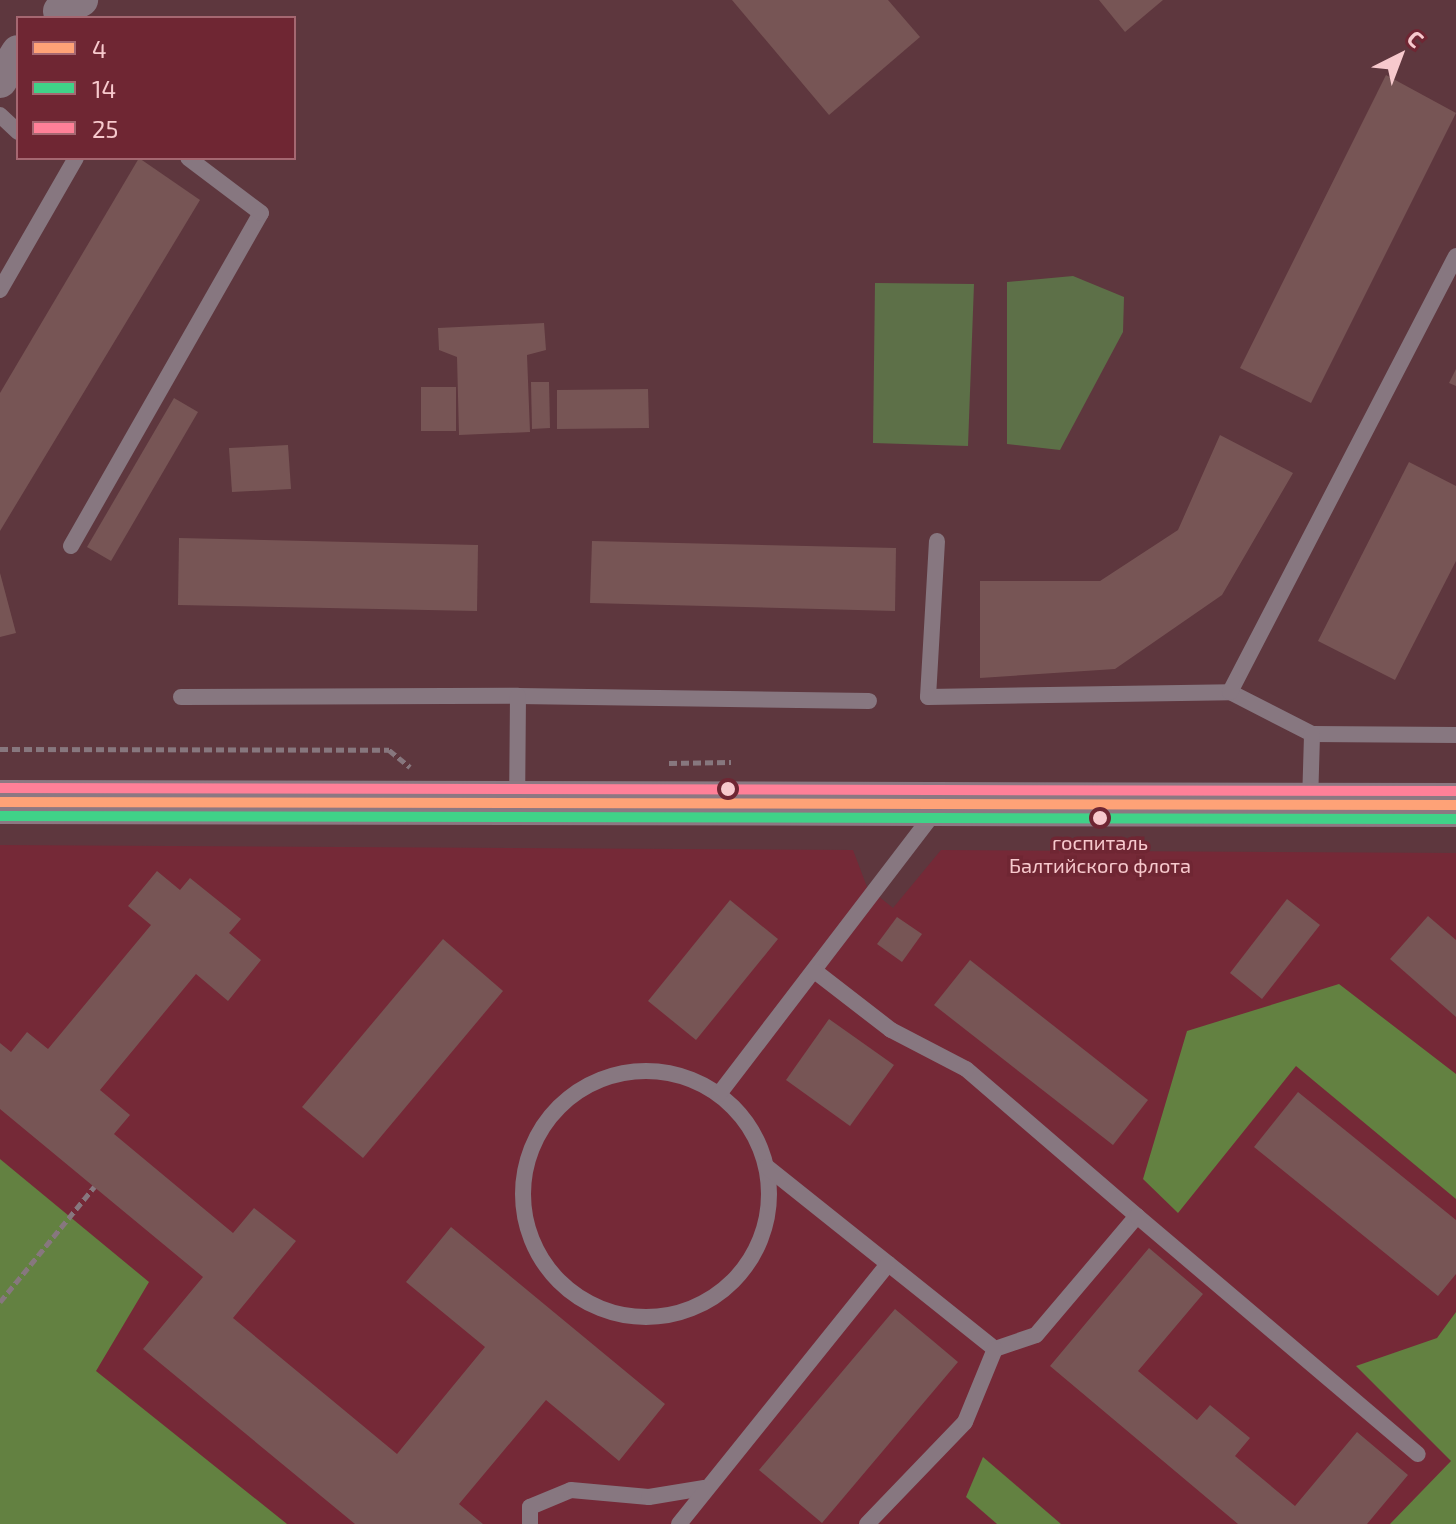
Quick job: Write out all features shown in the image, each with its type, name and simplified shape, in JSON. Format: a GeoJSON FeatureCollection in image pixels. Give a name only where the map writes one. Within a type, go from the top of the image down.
{"type":"FeatureCollection","features":[{"type":"Feature","properties":{"kind":"main road"},"geometry":{"type":"LineString","coordinates":[[0,802],[1456,805]]}},
{"type":"Feature","properties":{"kind":"street"},"geometry":{"type":"LineString","coordinates":[[0,81],[16,55]]}},
{"type":"Feature","properties":{"kind":"lane"},"geometry":{"type":"LineString","coordinates":[[0,115],[16,130]]}},
{"type":"Feature","properties":{"kind":"lane"},"geometry":{"type":"LineString","coordinates":[[0,290],[75,160]]}},
{"type":"Feature","properties":{"kind":"lane"},"geometry":{"type":"LineString","coordinates":[[71,546],[261,213],[191,160]]}},
{"type":"Feature","properties":{"kind":"lane"},"geometry":{"type":"LineString","coordinates":[[1230,692],[1456,256]]}},
{"type":"Feature","properties":{"kind":"lane"},"geometry":{"type":"LineString","coordinates":[[937,541],[928,697],[1230,692],[1312,734],[1456,735]]}},
{"type":"Feature","properties":{"kind":"lane"},"geometry":{"type":"LineString","coordinates":[[517,804],[518,696]]}},
{"type":"Feature","properties":{"kind":"lane"},"geometry":{"type":"LineString","coordinates":[[181,697],[518,696],[869,701]]}},
{"type":"Feature","properties":{"kind":"lane"},"geometry":{"type":"LineString","coordinates":[[1310,804],[1312,734]]}},
{"type":"Feature","properties":{"kind":"lane"},"geometry":{"type":"LineString","coordinates":[[719,1094],[816,972],[940,805]]}},
{"type":"Feature","properties":{"kind":"lane"},"geometry":{"type":"LineString","coordinates":[[816,972],[891,1030],[966,1069],[1418,1454]]}},
{"type":"Feature","properties":{"kind":"lane"},"geometry":{"type":"LineString","coordinates":[[638,1071],[680,1075],[719,1094],[757,1139],[767,1167],[769,1210],[756,1251],[731,1285],[695,1308],[653,1318],[611,1313],[572,1293],[543,1263],[526,1223],[523,1180],[535,1139],[560,1105],[596,1081],[638,1071]]}},
{"type":"Feature","properties":{"kind":"lane"},"geometry":{"type":"LineString","coordinates":[[767,1167],[995,1349]]}},
{"type":"Feature","properties":{"kind":"lane"},"geometry":{"type":"LineString","coordinates":[[867,1524],[965,1422],[995,1349],[1036,1335],[1137,1216]]}},
{"type":"Feature","properties":{"kind":"lane"},"geometry":{"type":"LineString","coordinates":[[679,1524],[704,1488],[888,1264]]}},
{"type":"Feature","properties":{"kind":"lane"},"geometry":{"type":"LineString","coordinates":[[530,1524],[530,1507],[571,1490],[649,1497],[704,1488]]}},
{"type":"Feature","properties":{"kind":"path"},"geometry":{"type":"LineString","coordinates":[[0,749],[389,750]]}},
{"type":"Feature","properties":{"kind":"path"},"geometry":{"type":"LineString","coordinates":[[683,759],[741,762]]}},
{"type":"Feature","properties":{"kind":"path"},"geometry":{"type":"LineString","coordinates":[[0,1302],[94,1187]]}},
{"type":"Feature","properties":{"kind":"shaded area"},"geometry":{"type":"Polygon","coordinates":[[[0,845],[853,850],[867,887],[893,908],[941,850],[1456,853],[1456,1524],[0,1524],[0,845]]]}},
{"type":"Feature","properties":{"kind":"green space"},"geometry":{"type":"Polygon","coordinates":[[[1073,276],[1124,297],[1123,332],[1060,450],[1007,444],[1007,282],[1073,276]]]}},
{"type":"Feature","properties":{"kind":"green space"},"geometry":{"type":"Polygon","coordinates":[[[875,283],[974,284],[968,446],[873,443],[875,283]]]}},
{"type":"Feature","properties":{"kind":"green space"},"geometry":{"type":"Polygon","coordinates":[[[1339,984],[1456,1074],[1456,1199],[1296,1066],[1178,1213],[1143,1179],[1187,1031],[1339,984]]]}},
{"type":"Feature","properties":{"kind":"green space"},"geometry":{"type":"Polygon","coordinates":[[[0,1159],[149,1282],[96,1371],[287,1524],[0,1524],[0,1159]]]}},
{"type":"Feature","properties":{"kind":"green space"},"geometry":{"type":"Polygon","coordinates":[[[1456,1312],[1456,1524],[1390,1524],[1451,1461],[1356,1366],[1437,1338],[1456,1312]]]}},
{"type":"Feature","properties":{"kind":"green space"},"geometry":{"type":"Polygon","coordinates":[[[983,1457],[1061,1524],[997,1524],[966,1497],[983,1457]]]}},
{"type":"Feature","properties":{"kind":"building"},"geometry":{"type":"Polygon","coordinates":[[[732,0],[888,0],[920,37],[829,115],[732,0]]]}},
{"type":"Feature","properties":{"kind":"building"},"geometry":{"type":"Polygon","coordinates":[[[1099,0],[1163,0],[1125,32],[1099,0]]]}},
{"type":"Feature","properties":{"kind":"building"},"geometry":{"type":"Polygon","coordinates":[[[1386,75],[1456,113],[1311,403],[1240,368],[1386,75]]]}},
{"type":"Feature","properties":{"kind":"building"},"geometry":{"type":"Polygon","coordinates":[[[138,160],[200,200],[0,531],[0,393],[138,160]]]}},
{"type":"Feature","properties":{"kind":"building"},"geometry":{"type":"Polygon","coordinates":[[[544,323],[546,350],[527,355],[530,432],[459,435],[457,357],[439,350],[438,328],[544,323]]]}},
{"type":"Feature","properties":{"kind":"building"},"geometry":{"type":"Polygon","coordinates":[[[1456,369],[1456,386],[1449,383],[1456,369]]]}},
{"type":"Feature","properties":{"kind":"building"},"geometry":{"type":"Polygon","coordinates":[[[531,382],[549,382],[550,428],[532,429],[531,382]]]}},
{"type":"Feature","properties":{"kind":"building"},"geometry":{"type":"Polygon","coordinates":[[[421,387],[456,387],[456,431],[421,431],[421,387]]]}},
{"type":"Feature","properties":{"kind":"building"},"geometry":{"type":"Polygon","coordinates":[[[648,389],[649,428],[557,429],[557,390],[648,389]]]}},
{"type":"Feature","properties":{"kind":"building"},"geometry":{"type":"Polygon","coordinates":[[[174,398],[198,412],[111,561],[87,547],[174,398]]]}},
{"type":"Feature","properties":{"kind":"building"},"geometry":{"type":"Polygon","coordinates":[[[1220,435],[1293,473],[1222,595],[1115,669],[980,678],[980,581],[1100,581],[1178,530],[1220,435]]]}},
{"type":"Feature","properties":{"kind":"building"},"geometry":{"type":"Polygon","coordinates":[[[288,445],[291,489],[232,492],[229,448],[288,445]]]}},
{"type":"Feature","properties":{"kind":"building"},"geometry":{"type":"Polygon","coordinates":[[[1409,462],[1456,486],[1456,561],[1395,680],[1318,641],[1409,462]]]}},
{"type":"Feature","properties":{"kind":"building"},"geometry":{"type":"Polygon","coordinates":[[[179,538],[478,545],[477,611],[178,605],[179,538]]]}},
{"type":"Feature","properties":{"kind":"building"},"geometry":{"type":"Polygon","coordinates":[[[592,541],[896,548],[895,611],[590,603],[592,541]]]}},
{"type":"Feature","properties":{"kind":"building"},"geometry":{"type":"Polygon","coordinates":[[[0,573],[16,633],[0,637],[0,573]]]}},
{"type":"Feature","properties":{"kind":"building"},"geometry":{"type":"Polygon","coordinates":[[[157,871],[180,890],[190,878],[241,919],[229,933],[261,960],[228,1001],[196,974],[100,1090],[130,1115],[114,1134],[233,1233],[254,1208],[296,1241],[233,1318],[397,1454],[485,1347],[406,1282],[451,1227],[665,1404],[619,1461],[546,1400],[459,1504],[483,1524],[355,1524],[143,1349],[203,1277],[0,1109],[0,1043],[11,1052],[27,1032],[48,1049],[151,925],[128,906],[157,871]]]}},
{"type":"Feature","properties":{"kind":"building"},"geometry":{"type":"Polygon","coordinates":[[[1287,899],[1320,925],[1262,999],[1230,973],[1287,899]]]}},
{"type":"Feature","properties":{"kind":"building"},"geometry":{"type":"Polygon","coordinates":[[[730,900],[778,939],[696,1040],[648,1001],[730,900]]]}},
{"type":"Feature","properties":{"kind":"building"},"geometry":{"type":"Polygon","coordinates":[[[1428,916],[1456,940],[1456,1017],[1390,959],[1428,916]]]}},
{"type":"Feature","properties":{"kind":"building"},"geometry":{"type":"Polygon","coordinates":[[[897,917],[922,934],[902,962],[877,944],[897,917]]]}},
{"type":"Feature","properties":{"kind":"building"},"geometry":{"type":"Polygon","coordinates":[[[443,939],[503,991],[363,1158],[302,1107],[443,939]]]}},
{"type":"Feature","properties":{"kind":"building"},"geometry":{"type":"Polygon","coordinates":[[[970,960],[1148,1100],[1113,1145],[934,1005],[970,960]]]}},
{"type":"Feature","properties":{"kind":"building"},"geometry":{"type":"Polygon","coordinates":[[[829,1019],[894,1065],[850,1126],[786,1080],[829,1019]]]}},
{"type":"Feature","properties":{"kind":"building"},"geometry":{"type":"Polygon","coordinates":[[[1298,1092],[1456,1220],[1456,1274],[1438,1296],[1254,1147],[1298,1092]]]}},
{"type":"Feature","properties":{"kind":"building"},"geometry":{"type":"Polygon","coordinates":[[[1149,1248],[1203,1294],[1138,1371],[1197,1420],[1210,1405],[1250,1438],[1235,1456],[1295,1506],[1357,1432],[1408,1475],[1367,1524],[1238,1524],[1050,1366],[1149,1248]]]}},
{"type":"Feature","properties":{"kind":"building"},"geometry":{"type":"Polygon","coordinates":[[[895,1309],[958,1362],[822,1523],[759,1470],[895,1309]]]}},
{"type":"Feature","properties":{"kind":"transit line","name":"25"},"geometry":{"type":"LineString","coordinates":[[0,788],[1456,791]]}},
{"type":"Feature","properties":{"kind":"transit line","name":"4"},"geometry":{"type":"LineString","coordinates":[[0,802],[1456,805]]}},
{"type":"Feature","properties":{"kind":"transit line","name":"14"},"geometry":{"type":"LineString","coordinates":[[0,816],[1456,819]]}},
{"type":"Feature","properties":{"kind":"place","name":"госпиталь Балтийского флота"},"geometry":{"type":"Point","coordinates":[1100,818]}}]}
